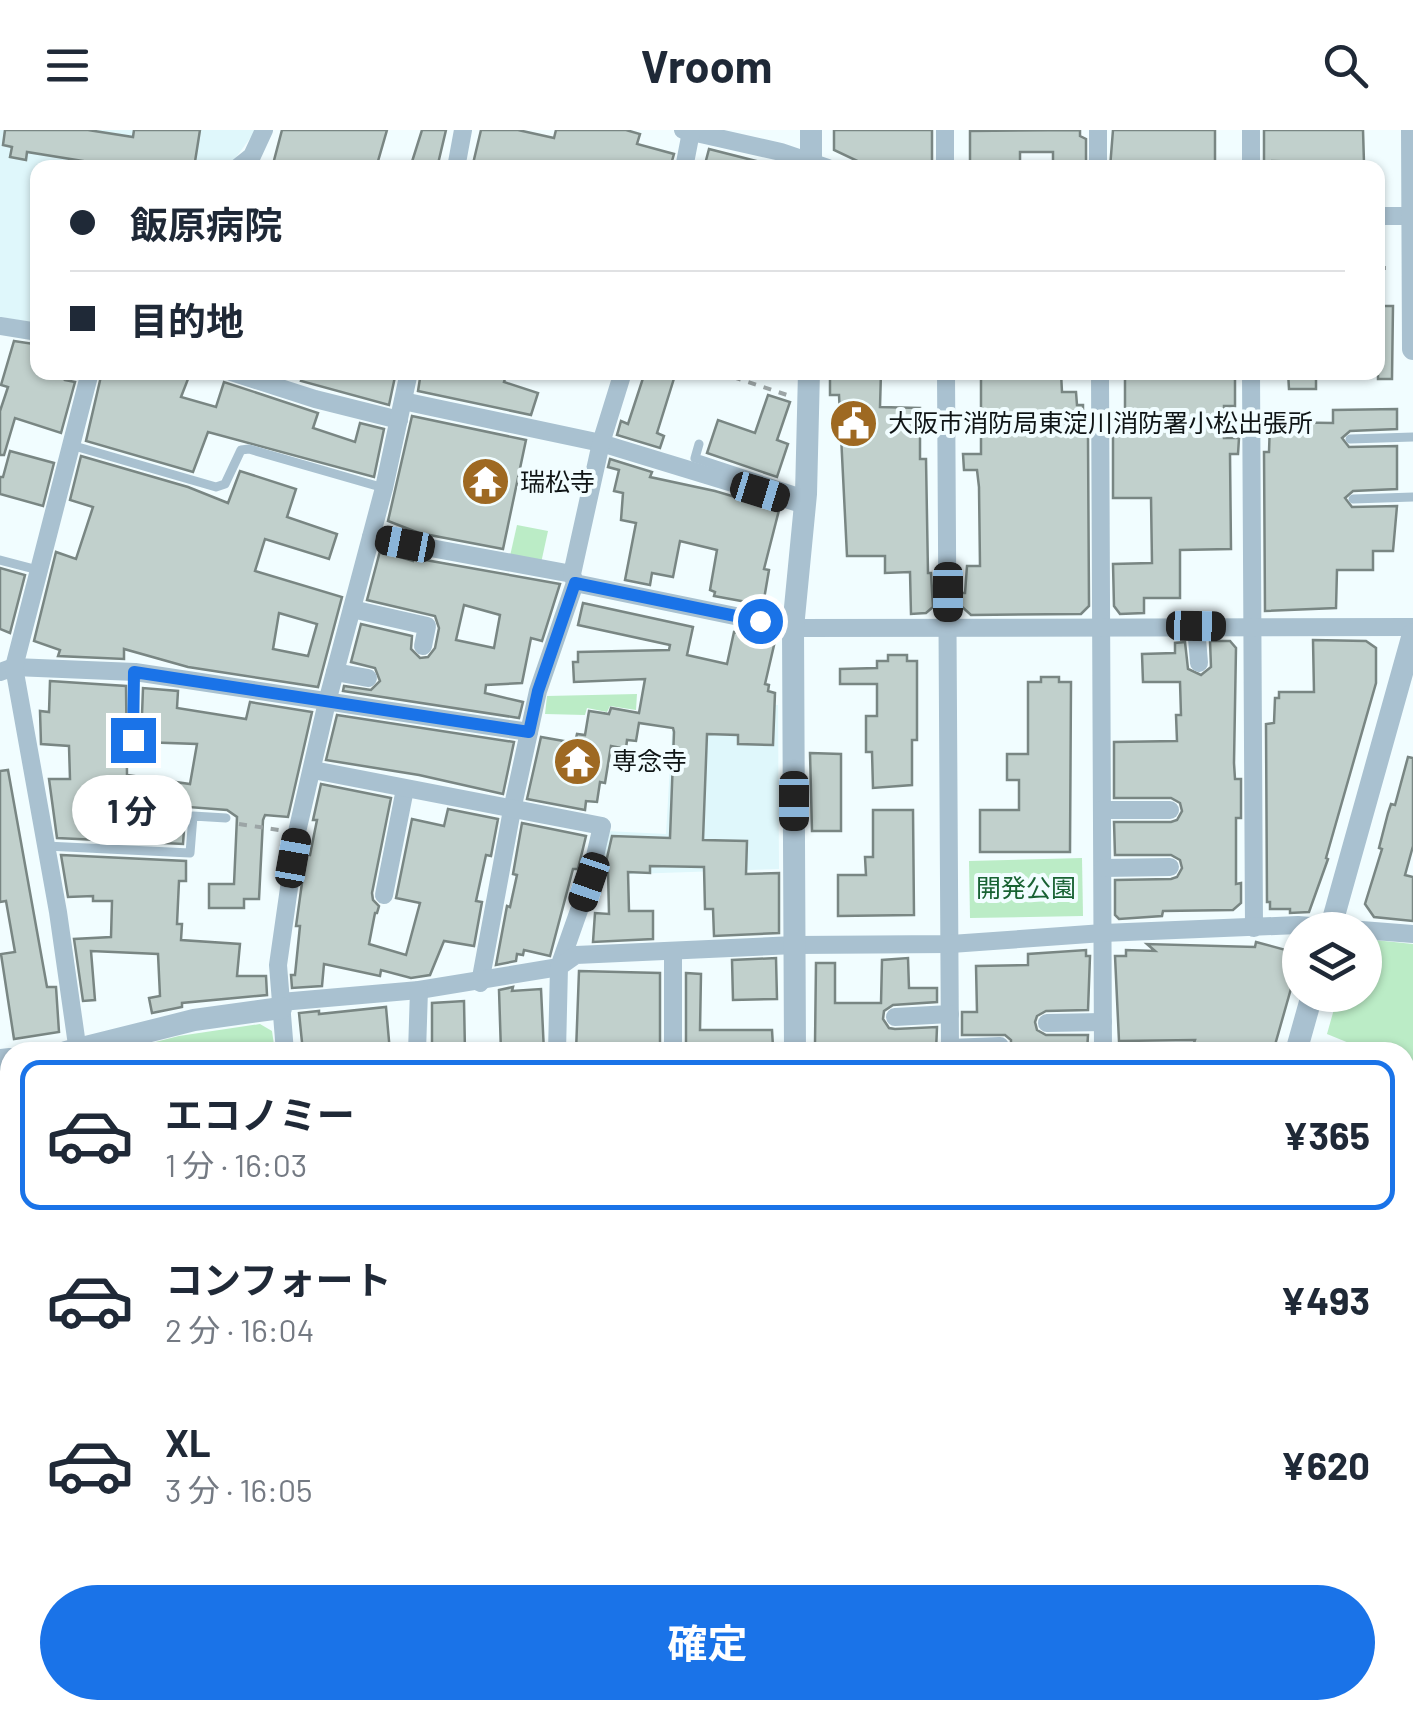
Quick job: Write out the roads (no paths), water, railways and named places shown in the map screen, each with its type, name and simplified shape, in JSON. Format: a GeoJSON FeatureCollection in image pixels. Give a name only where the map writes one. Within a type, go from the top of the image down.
{"type":"FeatureCollection","features":[{"type":"Feature","properties":{"kind":"street"},"geometry":{"type":"LineString","coordinates":[[248,160],[264,130]]}},
{"type":"Feature","properties":{"kind":"street"},"geometry":{"type":"LineString","coordinates":[[457,160],[462,130]]}},
{"type":"Feature","properties":{"kind":"street"},"geometry":{"type":"LineString","coordinates":[[811,130],[816,160]]}},
{"type":"Feature","properties":{"kind":"street"},"geometry":{"type":"LineString","coordinates":[[945,130],[946,160]]}},
{"type":"Feature","properties":{"kind":"street"},"geometry":{"type":"LineString","coordinates":[[1098,130],[1098,160]]}},
{"type":"Feature","properties":{"kind":"street"},"geometry":{"type":"LineString","coordinates":[[1251,130],[1252,160]]}},
{"type":"Feature","properties":{"kind":"street"},"geometry":{"type":"LineString","coordinates":[[1412,130],[1413,349]]}},
{"type":"Feature","properties":{"kind":"street"},"geometry":{"type":"LineString","coordinates":[[685,160],[687,131],[798,160]]}},
{"type":"Feature","properties":{"kind":"street"},"geometry":{"type":"LineString","coordinates":[[1385,216],[1413,216]]}},
{"type":"Feature","properties":{"kind":"street"},"geometry":{"type":"LineString","coordinates":[[0,326],[30,331]]}},
{"type":"Feature","properties":{"kind":"street"},"geometry":{"type":"LineString","coordinates":[[76,1042],[46,846],[7,670],[88,380]]}},
{"type":"Feature","properties":{"kind":"street"},"geometry":{"type":"LineString","coordinates":[[257,380],[315,399],[600,443],[806,500]]}},
{"type":"Feature","properties":{"kind":"street"},"geometry":{"type":"LineString","coordinates":[[284,1042],[278,965],[297,832],[407,380]]}},
{"type":"Feature","properties":{"kind":"street"},"geometry":{"type":"LineString","coordinates":[[480,982],[538,691],[574,579],[600,443],[620,380]]}},
{"type":"Feature","properties":{"kind":"street"},"geometry":{"type":"LineString","coordinates":[[796,1042],[793,628],[806,500],[810,380]]}},
{"type":"Feature","properties":{"kind":"street"},"geometry":{"type":"LineString","coordinates":[[946,380],[950,1042]]}},
{"type":"Feature","properties":{"kind":"street"},"geometry":{"type":"LineString","coordinates":[[1100,380],[1103,1042]]}},
{"type":"Feature","properties":{"kind":"street"},"geometry":{"type":"LineString","coordinates":[[1251,380],[1254,928]]}},
{"type":"Feature","properties":{"kind":"street"},"geometry":{"type":"LineString","coordinates":[[371,537],[793,628],[1196,626],[1413,630],[1335,912]]}},
{"type":"Feature","properties":{"kind":"street"},"geometry":{"type":"LineString","coordinates":[[352,609],[427,626],[423,646]]}},
{"type":"Feature","properties":{"kind":"street"},"geometry":{"type":"LineString","coordinates":[[1196,626],[1199,664]]}},
{"type":"Feature","properties":{"kind":"street"},"geometry":{"type":"LineString","coordinates":[[7,670],[134,672],[529,732]]}},
{"type":"Feature","properties":{"kind":"street"},"geometry":{"type":"LineString","coordinates":[[335,672],[368,678]]}},
{"type":"Feature","properties":{"kind":"street"},"geometry":{"type":"LineString","coordinates":[[312,770],[602,826],[589,882],[559,967],[557,1042]]}},
{"type":"Feature","properties":{"kind":"street"},"geometry":{"type":"LineString","coordinates":[[384,895],[405,789]]}},
{"type":"Feature","properties":{"kind":"street"},"geometry":{"type":"LineString","coordinates":[[1102,810],[1170,810]]}},
{"type":"Feature","properties":{"kind":"street"},"geometry":{"type":"LineString","coordinates":[[1103,868],[1170,867]]}},
{"type":"Feature","properties":{"kind":"street"},"geometry":{"type":"LineString","coordinates":[[114,1042],[194,1020],[281,1005],[480,982],[559,967],[576,955],[795,945],[950,944],[1103,932],[1282,928]]}},
{"type":"Feature","properties":{"kind":"street"},"geometry":{"type":"LineString","coordinates":[[1382,932],[1413,934]]}},
{"type":"Feature","properties":{"kind":"street"},"geometry":{"type":"LineString","coordinates":[[672,1042],[674,953]]}},
{"type":"Feature","properties":{"kind":"street"},"geometry":{"type":"LineString","coordinates":[[417,1042],[420,990]]}},
{"type":"Feature","properties":{"kind":"street"},"geometry":{"type":"LineString","coordinates":[[1308,1042],[1310,1012]]}},
{"type":"Feature","properties":{"kind":"street"},"geometry":{"type":"LineString","coordinates":[[895,1018],[950,1014]]}},
{"type":"Feature","properties":{"kind":"street"},"geometry":{"type":"LineString","coordinates":[[1047,1022],[1103,1022]]}},
{"type":"Feature","properties":{"kind":"lane"},"geometry":{"type":"LineString","coordinates":[[1350,439],[1413,437]]}},
{"type":"Feature","properties":{"kind":"lane"},"geometry":{"type":"LineString","coordinates":[[699,444],[694,458],[806,500]]}},
{"type":"Feature","properties":{"kind":"lane"},"geometry":{"type":"LineString","coordinates":[[71,445],[216,486],[226,484],[240,450],[249,449],[384,488]]}},
{"type":"Feature","properties":{"kind":"lane"},"geometry":{"type":"LineString","coordinates":[[1353,499],[1413,497]]}},
{"type":"Feature","properties":{"kind":"lane"},"geometry":{"type":"LineString","coordinates":[[0,560],[38,570]]}},
{"type":"Feature","properties":{"kind":"lane"},"geometry":{"type":"LineString","coordinates":[[133,740],[134,672]]}},
{"type":"Feature","properties":{"kind":"lane"},"geometry":{"type":"LineString","coordinates":[[46,846],[190,853],[193,816],[226,818]]}},
{"type":"Feature","properties":{"kind":"place","name":"大阪市消防局東淀川消防署小松出張所"},"geometry":{"type":"Point","coordinates":[853,423]}},
{"type":"Feature","properties":{"kind":"place","name":"瑞松寺"},"geometry":{"type":"Point","coordinates":[485,482]}},
{"type":"Feature","properties":{"kind":"place","name":"専念寺"},"geometry":{"type":"Point","coordinates":[577,761]}},
{"type":"Feature","properties":{"kind":"park label","name":"開発公園"},"geometry":{"type":"Point","coordinates":[1026,888]}}]}
